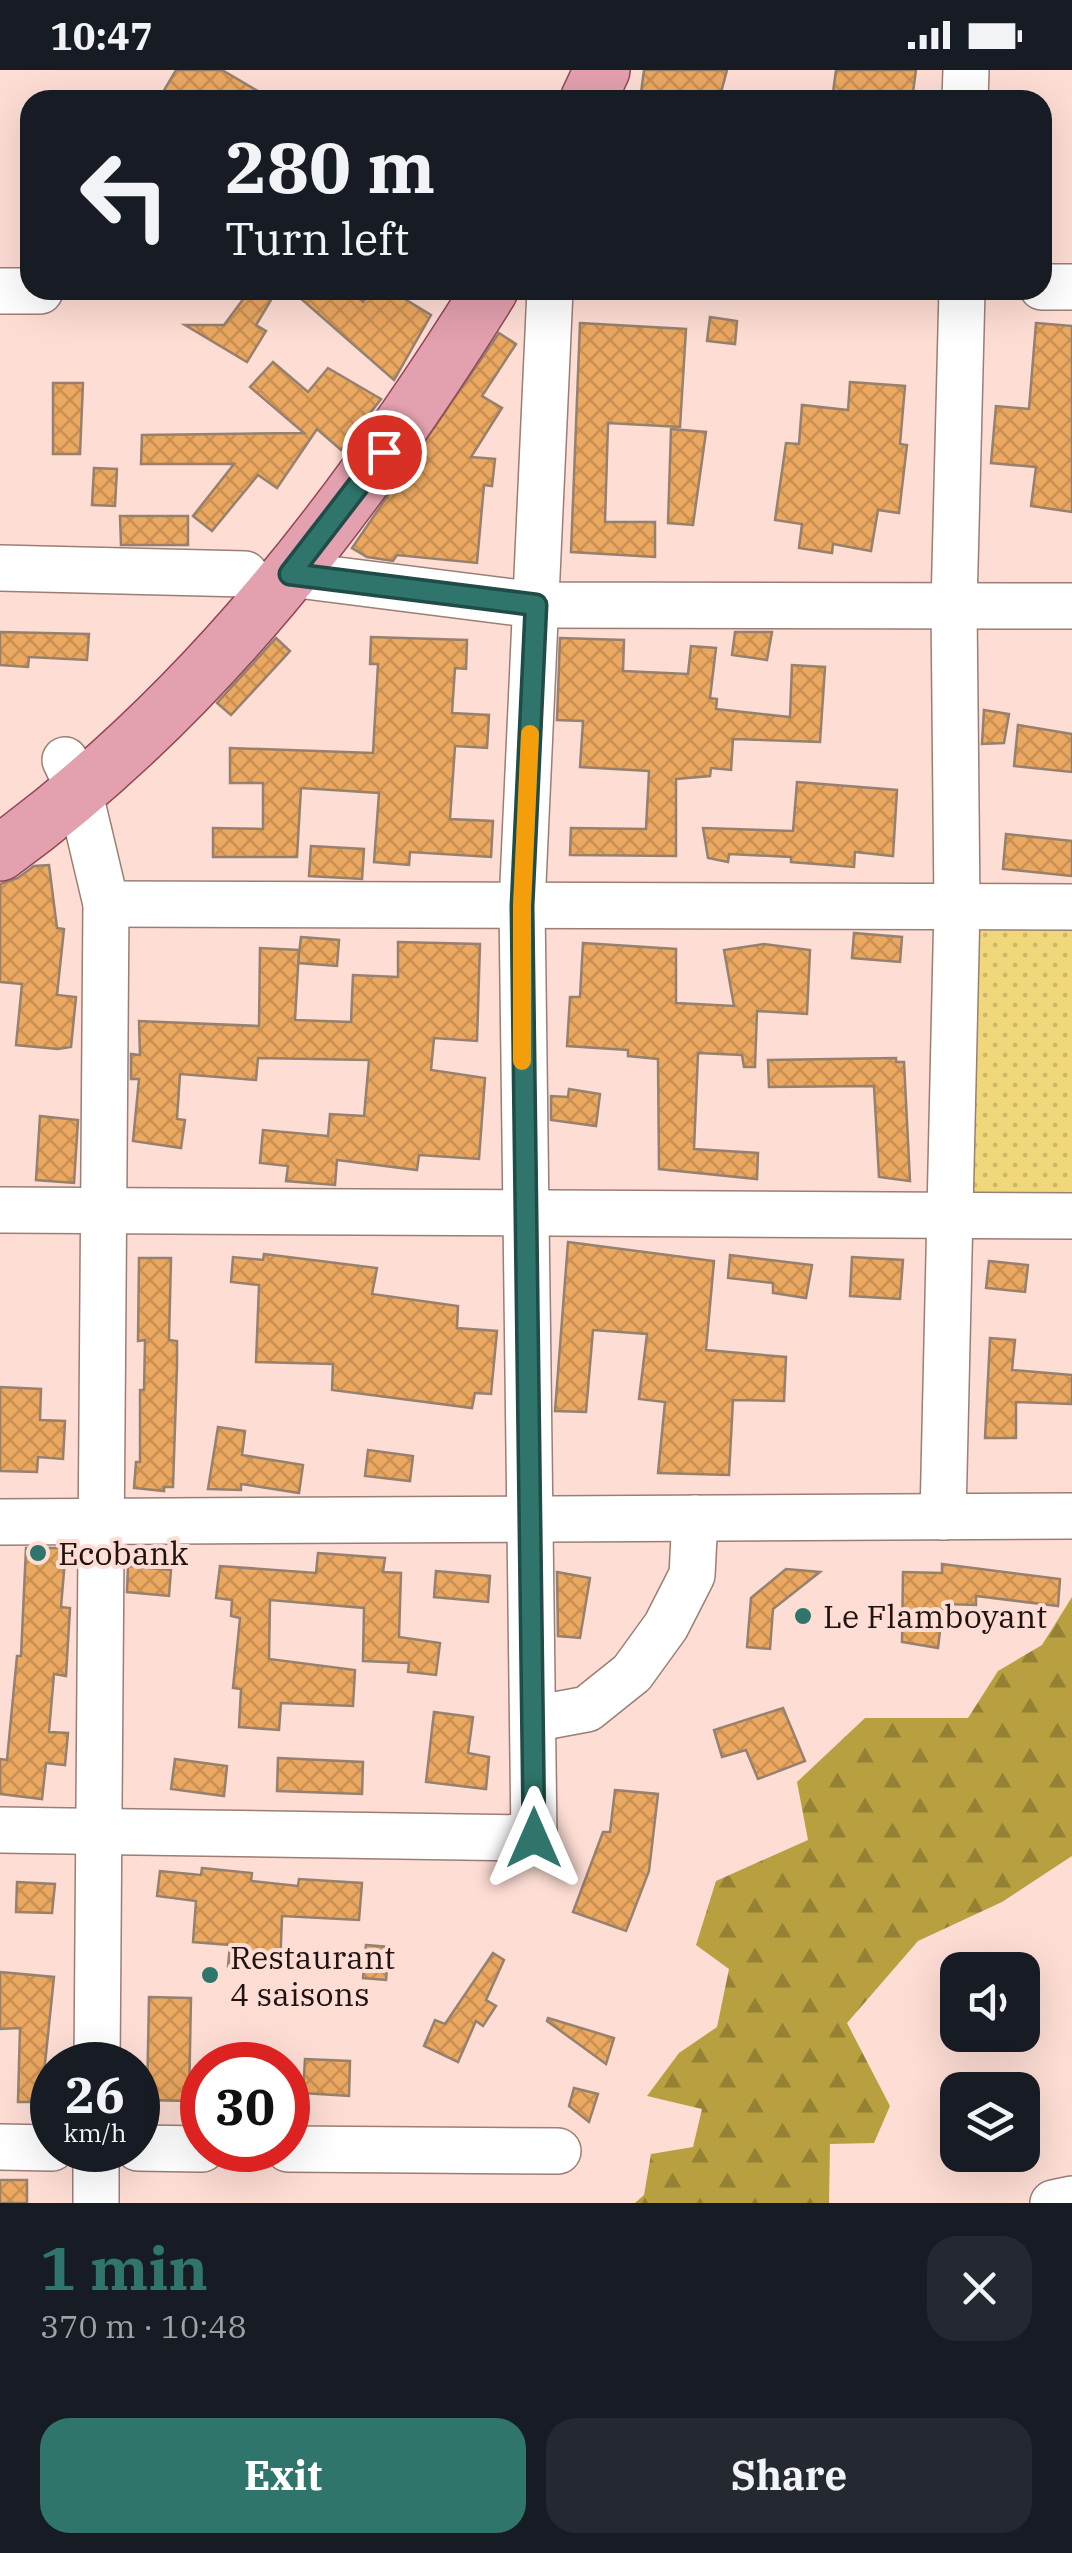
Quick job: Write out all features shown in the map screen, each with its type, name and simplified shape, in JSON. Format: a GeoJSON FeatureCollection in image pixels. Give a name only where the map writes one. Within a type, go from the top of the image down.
{"type":"FeatureCollection","features":[{"type":"Feature","properties":{"kind":"main road"},"geometry":{"type":"LineString","coordinates":[[268,574],[453,300]]}},
{"type":"Feature","properties":{"kind":"main road"},"geometry":{"type":"LineString","coordinates":[[0,853],[72,776],[186,642],[268,574],[408,422],[484,300]]}},
{"type":"Feature","properties":{"kind":"main road"},"geometry":{"type":"LineString","coordinates":[[0,813],[72,776]]}},
{"type":"Feature","properties":{"kind":"street"},"geometry":{"type":"LineString","coordinates":[[0,1830],[534,1838],[522,906],[550,300]]}},
{"type":"Feature","properties":{"kind":"street"},"geometry":{"type":"LineString","coordinates":[[943,1516],[957,906],[954,606],[962,300]]}},
{"type":"Feature","properties":{"kind":"street"},"geometry":{"type":"LineString","coordinates":[[0,568],[268,574],[536,605],[1072,606]]}},
{"type":"Feature","properties":{"kind":"street"},"geometry":{"type":"LineString","coordinates":[[72,776],[106,904],[96,2042]]}},
{"type":"Feature","properties":{"kind":"street"},"geometry":{"type":"LineString","coordinates":[[106,904],[1072,906]]}},
{"type":"Feature","properties":{"kind":"street"},"geometry":{"type":"LineString","coordinates":[[0,1210],[1072,1216]]}},
{"type":"Feature","properties":{"kind":"street"},"geometry":{"type":"LineString","coordinates":[[0,1522],[1072,1516]]}},
{"type":"Feature","properties":{"kind":"street"},"geometry":{"type":"LineString","coordinates":[[533,1719],[587,1709],[632,1672],[666,1626],[692,1575],[695,1518]]}},
{"type":"Feature","properties":{"kind":"street"},"geometry":{"type":"LineString","coordinates":[[0,2147],[30,2148]]}},
{"type":"Feature","properties":{"kind":"street"},"geometry":{"type":"LineString","coordinates":[[310,2149],[558,2150]]}},
{"type":"Feature","properties":{"kind":"street"},"geometry":{"type":"LineString","coordinates":[[96,2172],[96,2203]]}},
{"type":"Feature","properties":{"kind":"street"},"geometry":{"type":"LineString","coordinates":[[1053,2203],[1072,2200]]}},
{"type":"Feature","properties":{"kind":"green space"},"geometry":{"type":"Polygon","coordinates":[[[1072,1597],[1072,1856],[1002,1902],[918,1941],[847,2023],[890,2106],[874,2143],[830,2144],[829,2203],[635,2203],[644,2195],[651,2154],[693,2147],[702,2109],[647,2096],[679,2053],[717,2027],[729,1969],[696,1945],[716,1881],[808,1840],[797,1782],[865,1718],[968,1718],[998,1671],[1042,1645],[1072,1597]]]}},
{"type":"Feature","properties":{"kind":"shaded area"},"geometry":{"type":"Polygon","coordinates":[[[957,906],[1072,907],[1072,1216],[952,1215],[957,906]]]}},
{"type":"Feature","properties":{"kind":"building"},"geometry":{"type":"Polygon","coordinates":[[[176,70],[222,70],[256,90],[164,90],[176,70]]]}},
{"type":"Feature","properties":{"kind":"building"},"geometry":{"type":"Polygon","coordinates":[[[644,70],[727,70],[722,90],[641,90],[644,70]]]}},
{"type":"Feature","properties":{"kind":"building"},"geometry":{"type":"Polygon","coordinates":[[[836,70],[916,70],[913,90],[833,90],[836,70]]]}},
{"type":"Feature","properties":{"kind":"building"},"geometry":{"type":"Polygon","coordinates":[[[243,300],[271,300],[256,325],[266,331],[247,362],[185,325],[224,325],[243,300]]]}},
{"type":"Feature","properties":{"kind":"building"},"geometry":{"type":"Polygon","coordinates":[[[302,300],[406,300],[431,315],[394,380],[302,300]]]}},
{"type":"Feature","properties":{"kind":"building"},"geometry":{"type":"Polygon","coordinates":[[[710,317],[737,321],[735,344],[707,341],[710,317]]]}},
{"type":"Feature","properties":{"kind":"building"},"geometry":{"type":"Polygon","coordinates":[[[580,323],[686,329],[680,427],[608,423],[605,522],[655,522],[655,557],[571,552],[580,323]]]}},
{"type":"Feature","properties":{"kind":"building"},"geometry":{"type":"Polygon","coordinates":[[[1036,323],[1072,326],[1072,512],[1031,506],[1036,467],[991,463],[996,406],[1029,409],[1036,323]]]}},
{"type":"Feature","properties":{"kind":"building"},"geometry":{"type":"Polygon","coordinates":[[[499,333],[516,344],[482,396],[502,408],[471,457],[495,459],[492,486],[484,485],[477,563],[397,555],[393,561],[367,557],[352,548],[499,333]]]}},
{"type":"Feature","properties":{"kind":"building"},"geometry":{"type":"Polygon","coordinates":[[[273,362],[308,392],[328,368],[381,399],[341,450],[317,429],[277,488],[258,475],[212,531],[193,516],[234,464],[141,464],[142,435],[304,433],[250,387],[273,362]]]}},
{"type":"Feature","properties":{"kind":"building"},"geometry":{"type":"Polygon","coordinates":[[[850,382],[905,386],[900,444],[907,445],[899,513],[878,510],[871,551],[833,544],[832,553],[799,548],[802,524],[775,520],[786,443],[799,444],[802,405],[848,410],[850,382]]]}},
{"type":"Feature","properties":{"kind":"building"},"geometry":{"type":"Polygon","coordinates":[[[53,383],[83,383],[80,454],[53,454],[53,383]]]}},
{"type":"Feature","properties":{"kind":"building"},"geometry":{"type":"Polygon","coordinates":[[[671,429],[706,432],[693,525],[668,523],[671,429]]]}},
{"type":"Feature","properties":{"kind":"building"},"geometry":{"type":"Polygon","coordinates":[[[94,468],[117,469],[115,506],[92,505],[94,468]]]}},
{"type":"Feature","properties":{"kind":"building"},"geometry":{"type":"Polygon","coordinates":[[[120,516],[188,516],[188,545],[121,545],[120,516]]]}},
{"type":"Feature","properties":{"kind":"building"},"geometry":{"type":"Polygon","coordinates":[[[0,632],[89,634],[87,660],[29,657],[28,667],[0,665],[0,632]]]}},
{"type":"Feature","properties":{"kind":"building"},"geometry":{"type":"Polygon","coordinates":[[[735,632],[772,632],[767,660],[732,655],[735,632]]]}},
{"type":"Feature","properties":{"kind":"building"},"geometry":{"type":"Polygon","coordinates":[[[371,637],[467,640],[466,669],[455,668],[452,713],[489,715],[487,748],[455,746],[450,819],[493,821],[491,857],[410,852],[409,865],[374,862],[379,793],[301,788],[297,857],[213,857],[213,828],[263,829],[263,783],[230,783],[230,748],[373,753],[378,664],[370,664],[371,637]]]}},
{"type":"Feature","properties":{"kind":"building"},"geometry":{"type":"Polygon","coordinates":[[[276,638],[290,651],[231,715],[217,703],[276,638]]]}},
{"type":"Feature","properties":{"kind":"building"},"geometry":{"type":"Polygon","coordinates":[[[560,638],[624,640],[623,671],[688,674],[691,646],[716,648],[710,698],[717,699],[716,709],[790,717],[792,665],[825,667],[820,742],[733,739],[731,770],[711,768],[710,776],[676,779],[676,856],[570,855],[571,828],[646,829],[649,771],[580,767],[583,721],[557,720],[560,638]]]}},
{"type":"Feature","properties":{"kind":"building"},"geometry":{"type":"Polygon","coordinates":[[[984,710],[1009,714],[1004,743],[982,744],[984,710]]]}},
{"type":"Feature","properties":{"kind":"building"},"geometry":{"type":"Polygon","coordinates":[[[1018,725],[1072,734],[1072,772],[1014,766],[1018,725]]]}},
{"type":"Feature","properties":{"kind":"building"},"geometry":{"type":"Polygon","coordinates":[[[797,782],[897,790],[893,856],[855,852],[854,867],[791,862],[791,857],[729,854],[728,862],[708,858],[703,828],[793,831],[797,782]]]}},
{"type":"Feature","properties":{"kind":"building"},"geometry":{"type":"Polygon","coordinates":[[[1006,834],[1072,841],[1072,876],[1003,869],[1006,834]]]}},
{"type":"Feature","properties":{"kind":"building"},"geometry":{"type":"Polygon","coordinates":[[[311,846],[364,849],[362,879],[309,876],[311,846]]]}},
{"type":"Feature","properties":{"kind":"building"},"geometry":{"type":"Polygon","coordinates":[[[49,865],[57,928],[64,929],[57,995],[76,997],[71,1047],[58,1049],[16,1045],[22,984],[0,982],[0,884],[18,878],[34,866],[49,865]]]}},
{"type":"Feature","properties":{"kind":"building"},"geometry":{"type":"Polygon","coordinates":[[[854,933],[902,937],[900,962],[852,958],[854,933]]]}},
{"type":"Feature","properties":{"kind":"building"},"geometry":{"type":"Polygon","coordinates":[[[301,937],[339,940],[337,966],[298,963],[301,937]]]}},
{"type":"Feature","properties":{"kind":"building"},"geometry":{"type":"Polygon","coordinates":[[[398,942],[480,944],[477,1041],[434,1038],[431,1070],[485,1078],[479,1159],[419,1155],[417,1170],[337,1160],[335,1185],[286,1181],[288,1166],[260,1163],[263,1130],[328,1136],[330,1114],[364,1116],[369,1060],[258,1058],[256,1080],[180,1074],[177,1119],[185,1120],[181,1148],[133,1141],[139,1079],[131,1079],[131,1054],[140,1055],[139,1021],[259,1026],[260,948],[299,950],[295,1020],[351,1022],[353,975],[398,977],[398,942]]]}},
{"type":"Feature","properties":{"kind":"building"},"geometry":{"type":"Polygon","coordinates":[[[583,943],[676,949],[676,1003],[734,1006],[724,950],[764,944],[810,950],[807,1014],[757,1011],[755,1067],[744,1067],[742,1055],[698,1053],[694,1149],[758,1153],[757,1179],[659,1169],[658,1059],[628,1056],[628,1050],[567,1046],[570,997],[580,997],[583,943]]]}},
{"type":"Feature","properties":{"kind":"building"},"geometry":{"type":"Polygon","coordinates":[[[896,1058],[896,1062],[904,1062],[910,1181],[879,1177],[874,1086],[769,1087],[768,1060],[896,1058]]]}},
{"type":"Feature","properties":{"kind":"building"},"geometry":{"type":"Polygon","coordinates":[[[569,1089],[600,1094],[596,1126],[551,1120],[551,1096],[568,1097],[569,1089]]]}},
{"type":"Feature","properties":{"kind":"building"},"geometry":{"type":"Polygon","coordinates":[[[40,1116],[78,1120],[74,1183],[36,1180],[40,1116]]]}},
{"type":"Feature","properties":{"kind":"building"},"geometry":{"type":"Polygon","coordinates":[[[568,1242],[714,1261],[706,1350],[786,1357],[784,1401],[733,1400],[729,1475],[658,1473],[665,1402],[639,1399],[647,1334],[593,1330],[586,1412],[555,1411],[568,1242]]]}},
{"type":"Feature","properties":{"kind":"building"},"geometry":{"type":"Polygon","coordinates":[[[264,1254],[377,1268],[372,1294],[458,1306],[457,1328],[497,1331],[491,1394],[475,1393],[472,1408],[332,1390],[333,1364],[256,1362],[259,1285],[231,1282],[233,1257],[263,1260],[264,1254]]]}},
{"type":"Feature","properties":{"kind":"building"},"geometry":{"type":"Polygon","coordinates":[[[730,1255],[812,1265],[806,1298],[773,1293],[773,1283],[728,1278],[730,1255]]]}},
{"type":"Feature","properties":{"kind":"building"},"geometry":{"type":"Polygon","coordinates":[[[852,1257],[903,1260],[900,1299],[850,1296],[852,1257]]]}},
{"type":"Feature","properties":{"kind":"building"},"geometry":{"type":"Polygon","coordinates":[[[139,1258],[171,1258],[169,1340],[177,1341],[177,1366],[173,1487],[164,1487],[164,1491],[134,1488],[136,1462],[140,1462],[140,1390],[144,1390],[145,1340],[138,1341],[139,1258]]]}},
{"type":"Feature","properties":{"kind":"building"},"geometry":{"type":"Polygon","coordinates":[[[989,1261],[1028,1265],[1025,1292],[986,1288],[989,1261]]]}},
{"type":"Feature","properties":{"kind":"building"},"geometry":{"type":"Polygon","coordinates":[[[990,1338],[1015,1340],[1012,1370],[1072,1375],[1072,1404],[1016,1402],[1016,1438],[985,1438],[990,1338]]]}},
{"type":"Feature","properties":{"kind":"building"},"geometry":{"type":"Polygon","coordinates":[[[0,1387],[41,1389],[40,1420],[65,1421],[63,1459],[38,1457],[37,1472],[0,1471],[0,1387]]]}},
{"type":"Feature","properties":{"kind":"building"},"geometry":{"type":"Polygon","coordinates":[[[218,1427],[245,1431],[242,1455],[303,1465],[299,1493],[241,1484],[241,1490],[208,1489],[218,1427]]]}},
{"type":"Feature","properties":{"kind":"building"},"geometry":{"type":"Polygon","coordinates":[[[368,1450],[413,1456],[410,1481],[365,1476],[368,1450]]]}},
{"type":"Feature","properties":{"kind":"building"},"geometry":{"type":"Polygon","coordinates":[[[26,1548],[66,1548],[61,1607],[70,1608],[66,1676],[54,1674],[49,1732],[68,1733],[65,1765],[46,1763],[42,1799],[0,1794],[0,1759],[7,1760],[17,1656],[21,1656],[26,1548]]]}},
{"type":"Feature","properties":{"kind":"building"},"geometry":{"type":"Polygon","coordinates":[[[318,1553],[385,1558],[383,1572],[401,1573],[399,1637],[440,1643],[436,1675],[408,1672],[409,1663],[363,1661],[364,1608],[270,1600],[269,1659],[355,1670],[353,1706],[281,1703],[279,1730],[239,1727],[241,1689],[233,1688],[240,1618],[231,1616],[232,1600],[216,1598],[220,1566],[316,1573],[318,1553]]]}},
{"type":"Feature","properties":{"kind":"building"},"geometry":{"type":"Polygon","coordinates":[[[942,1564],[1060,1579],[1058,1606],[976,1596],[976,1605],[943,1604],[938,1648],[902,1642],[903,1572],[942,1573],[942,1564]]]}},
{"type":"Feature","properties":{"kind":"building"},"geometry":{"type":"Polygon","coordinates":[[[128,1566],[171,1570],[169,1596],[127,1592],[128,1566]]]}},
{"type":"Feature","properties":{"kind":"building"},"geometry":{"type":"Polygon","coordinates":[[[786,1569],[820,1572],[773,1609],[770,1649],[747,1647],[751,1598],[786,1569]]]}},
{"type":"Feature","properties":{"kind":"building"},"geometry":{"type":"Polygon","coordinates":[[[436,1571],[490,1576],[488,1602],[434,1597],[436,1571]]]}},
{"type":"Feature","properties":{"kind":"building"},"geometry":{"type":"Polygon","coordinates":[[[557,1572],[590,1578],[580,1638],[558,1636],[557,1572]]]}},
{"type":"Feature","properties":{"kind":"building"},"geometry":{"type":"Polygon","coordinates":[[[783,1708],[805,1761],[758,1779],[746,1750],[722,1757],[714,1730],[783,1708]]]}},
{"type":"Feature","properties":{"kind":"building"},"geometry":{"type":"Polygon","coordinates":[[[434,1712],[473,1717],[468,1753],[489,1757],[486,1789],[426,1782],[434,1712]]]}},
{"type":"Feature","properties":{"kind":"building"},"geometry":{"type":"Polygon","coordinates":[[[278,1758],[363,1762],[362,1794],[277,1791],[278,1758]]]}},
{"type":"Feature","properties":{"kind":"building"},"geometry":{"type":"Polygon","coordinates":[[[175,1759],[227,1766],[224,1796],[171,1789],[175,1759]]]}},
{"type":"Feature","properties":{"kind":"building"},"geometry":{"type":"Polygon","coordinates":[[[615,1790],[658,1794],[649,1871],[626,1931],[573,1912],[603,1832],[610,1832],[615,1790]]]}},
{"type":"Feature","properties":{"kind":"building"},"geometry":{"type":"Polygon","coordinates":[[[202,1868],[252,1873],[251,1881],[298,1886],[299,1879],[362,1883],[359,1920],[282,1916],[280,1968],[228,1966],[230,1945],[193,1942],[196,1901],[157,1896],[160,1871],[201,1875],[202,1868]]]}},
{"type":"Feature","properties":{"kind":"building"},"geometry":{"type":"Polygon","coordinates":[[[17,1882],[55,1884],[52,1913],[16,1912],[17,1882]]]}},
{"type":"Feature","properties":{"kind":"building"},"geometry":{"type":"Polygon","coordinates":[[[366,1945],[389,1947],[386,1980],[363,1978],[366,1945]]]}},
{"type":"Feature","properties":{"kind":"building"},"geometry":{"type":"Polygon","coordinates":[[[493,1953],[504,1960],[486,2000],[496,2006],[483,2026],[476,2021],[458,2062],[424,2046],[435,2020],[445,2024],[493,1953]]]}},
{"type":"Feature","properties":{"kind":"building"},"geometry":{"type":"Polygon","coordinates":[[[0,1972],[54,1977],[47,2042],[30,2042],[30,2102],[18,2102],[20,2028],[0,2029],[0,1972]]]}},
{"type":"Feature","properties":{"kind":"building"},"geometry":{"type":"Polygon","coordinates":[[[149,1997],[191,1998],[190,2042],[180,2042],[180,2101],[160,2100],[160,2042],[148,2042],[149,1997]]]}},
{"type":"Feature","properties":{"kind":"building"},"geometry":{"type":"Polygon","coordinates":[[[548,2018],[614,2038],[606,2064],[547,2021],[548,2018]]]}},
{"type":"Feature","properties":{"kind":"building"},"geometry":{"type":"Polygon","coordinates":[[[310,2059],[350,2061],[349,2096],[310,2093],[310,2059]]]}},
{"type":"Feature","properties":{"kind":"building"},"geometry":{"type":"Polygon","coordinates":[[[574,2088],[598,2094],[589,2122],[569,2106],[574,2088]]]}},
{"type":"Feature","properties":{"kind":"building"},"geometry":{"type":"Polygon","coordinates":[[[0,2180],[27,2180],[27,2203],[0,2203],[0,2180]]]}},
{"type":"Feature","properties":{"kind":"slow traffic"},"geometry":{"type":"LineString","coordinates":[[522,1061],[522,906],[530,734]]}},
{"type":"Feature","properties":{"kind":"place","name":"Ecobank"},"geometry":{"type":"Point","coordinates":[38,1553]}},
{"type":"Feature","properties":{"kind":"place","name":"Le Flamboyant"},"geometry":{"type":"Point","coordinates":[803,1616]}},
{"type":"Feature","properties":{"kind":"place","name":"Restaurant 4 saisons"},"geometry":{"type":"Point","coordinates":[210,1975]}},
{"type":"Feature","properties":{"kind":"route"},"geometry":{"type":"LineString","coordinates":[[384,452],[290,574],[536,605],[522,906],[534,1838]]}}]}
